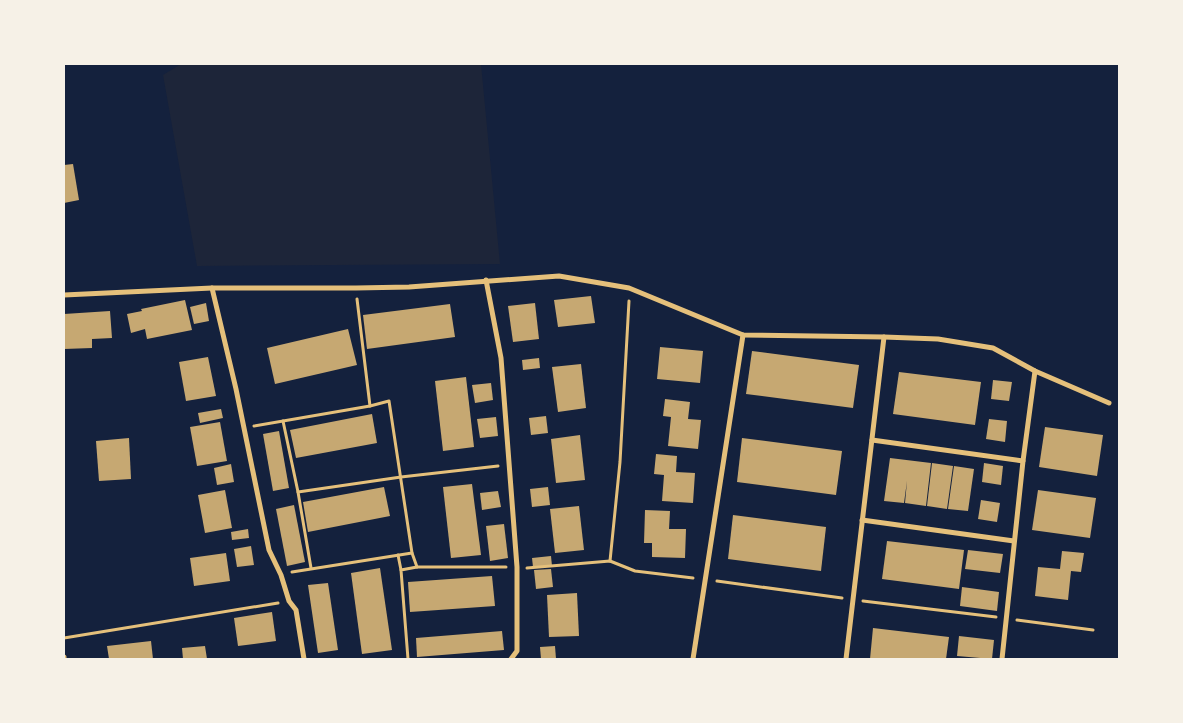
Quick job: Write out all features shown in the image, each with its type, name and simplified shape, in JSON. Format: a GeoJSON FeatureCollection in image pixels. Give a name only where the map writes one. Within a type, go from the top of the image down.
{"type":"FeatureCollection","features":[{"type":"Feature","properties":{"kind":"street"},"geometry":{"type":"LineString","coordinates":[[64,295],[212,288],[409,286],[559,276],[629,288],[744,335],[938,339],[993,348],[1035,371],[1109,403]]}},
{"type":"Feature","properties":{"kind":"street"},"geometry":{"type":"LineString","coordinates":[[486,280],[501,358],[517,567],[517,651],[511,659]]}},
{"type":"Feature","properties":{"kind":"street"},"geometry":{"type":"LineString","coordinates":[[212,288],[236,389],[269,550],[281,575],[289,601],[296,610],[304,659]]}},
{"type":"Feature","properties":{"kind":"street"},"geometry":{"type":"LineString","coordinates":[[693,659],[744,335]]}},
{"type":"Feature","properties":{"kind":"street"},"geometry":{"type":"LineString","coordinates":[[846,659],[884,337]]}},
{"type":"Feature","properties":{"kind":"street"},"geometry":{"type":"LineString","coordinates":[[1002,659],[1023,461],[1035,371]]}},
{"type":"Feature","properties":{"kind":"street"},"geometry":{"type":"LineString","coordinates":[[872,440],[1023,461]]}},
{"type":"Feature","properties":{"kind":"street"},"geometry":{"type":"LineString","coordinates":[[862,520],[1014,541]]}},
{"type":"Feature","properties":{"kind":"path"},"geometry":{"type":"LineString","coordinates":[[356,288],[370,406]]}},
{"type":"Feature","properties":{"kind":"path"},"geometry":{"type":"LineString","coordinates":[[610,562],[620,462],[629,288]]}},
{"type":"Feature","properties":{"kind":"path"},"geometry":{"type":"LineString","coordinates":[[244,428],[370,406],[390,400],[412,553],[417,568]]}},
{"type":"Feature","properties":{"kind":"path"},"geometry":{"type":"LineString","coordinates":[[283,421],[311,568]]}},
{"type":"Feature","properties":{"kind":"path"},"geometry":{"type":"LineString","coordinates":[[298,492],[509,464]]}},
{"type":"Feature","properties":{"kind":"path"},"geometry":{"type":"LineString","coordinates":[[281,575],[311,568],[412,553]]}},
{"type":"Feature","properties":{"kind":"path"},"geometry":{"type":"LineString","coordinates":[[398,555],[401,570],[408,659]]}},
{"type":"Feature","properties":{"kind":"path"},"geometry":{"type":"LineString","coordinates":[[401,570],[417,568],[517,567],[532,569],[610,562],[635,571]]}},
{"type":"Feature","properties":{"kind":"path"},"geometry":{"type":"LineString","coordinates":[[64,638],[289,601]]}},
{"type":"Feature","properties":{"kind":"shaded area"},"geometry":{"type":"Polygon","coordinates":[[[181,64],[481,64],[500,264],[197,266],[163,75],[181,64]]]}},
{"type":"Feature","properties":{"kind":"building"},"geometry":{"type":"Polygon","coordinates":[[[73,164],[79,200],[64,203],[64,165],[73,164]]]}},
{"type":"Feature","properties":{"kind":"building"},"geometry":{"type":"Polygon","coordinates":[[[591,296],[595,323],[558,327],[554,300],[591,296]]]}},
{"type":"Feature","properties":{"kind":"building"},"geometry":{"type":"Polygon","coordinates":[[[185,300],[192,330],[147,339],[145,329],[131,333],[127,314],[142,311],[141,309],[185,300]]]}},
{"type":"Feature","properties":{"kind":"building"},"geometry":{"type":"Polygon","coordinates":[[[206,303],[209,321],[194,324],[190,307],[206,303]]]}},
{"type":"Feature","properties":{"kind":"building"},"geometry":{"type":"Polygon","coordinates":[[[535,303],[539,339],[513,342],[508,306],[535,303]]]}},
{"type":"Feature","properties":{"kind":"building"},"geometry":{"type":"Polygon","coordinates":[[[450,304],[455,337],[367,349],[363,315],[450,304]]]}},
{"type":"Feature","properties":{"kind":"building"},"geometry":{"type":"Polygon","coordinates":[[[110,311],[112,338],[92,339],[92,348],[64,349],[64,314],[110,311]]]}},
{"type":"Feature","properties":{"kind":"building"},"geometry":{"type":"Polygon","coordinates":[[[348,329],[357,365],[275,384],[267,348],[348,329]]]}},
{"type":"Feature","properties":{"kind":"building"},"geometry":{"type":"Polygon","coordinates":[[[660,347],[703,351],[700,383],[657,379],[660,347]]]}},
{"type":"Feature","properties":{"kind":"building"},"geometry":{"type":"Polygon","coordinates":[[[752,351],[859,365],[853,408],[746,394],[752,351]]]}},
{"type":"Feature","properties":{"kind":"building"},"geometry":{"type":"Polygon","coordinates":[[[208,357],[216,396],[186,401],[179,362],[208,357]]]}},
{"type":"Feature","properties":{"kind":"building"},"geometry":{"type":"Polygon","coordinates":[[[539,358],[540,368],[523,370],[522,360],[539,358]]]}},
{"type":"Feature","properties":{"kind":"building"},"geometry":{"type":"Polygon","coordinates":[[[581,364],[586,408],[558,412],[552,367],[581,364]]]}},
{"type":"Feature","properties":{"kind":"building"},"geometry":{"type":"Polygon","coordinates":[[[899,372],[981,382],[975,425],[893,414],[899,372]]]}},
{"type":"Feature","properties":{"kind":"building"},"geometry":{"type":"Polygon","coordinates":[[[466,377],[474,447],[443,451],[435,381],[466,377]]]}},
{"type":"Feature","properties":{"kind":"building"},"geometry":{"type":"Polygon","coordinates":[[[993,380],[1012,382],[1009,401],[991,399],[993,380]]]}},
{"type":"Feature","properties":{"kind":"building"},"geometry":{"type":"Polygon","coordinates":[[[491,383],[493,400],[475,403],[472,385],[491,383]]]}},
{"type":"Feature","properties":{"kind":"building"},"geometry":{"type":"Polygon","coordinates":[[[665,399],[690,402],[688,419],[701,420],[698,449],[668,446],[671,417],[663,416],[665,399]]]}},
{"type":"Feature","properties":{"kind":"building"},"geometry":{"type":"Polygon","coordinates":[[[221,409],[223,418],[200,423],[198,413],[221,409]]]}},
{"type":"Feature","properties":{"kind":"building"},"geometry":{"type":"Polygon","coordinates":[[[372,414],[377,443],[296,458],[290,430],[372,414]]]}},
{"type":"Feature","properties":{"kind":"building"},"geometry":{"type":"Polygon","coordinates":[[[546,416],[548,433],[531,435],[529,418],[546,416]]]}},
{"type":"Feature","properties":{"kind":"building"},"geometry":{"type":"Polygon","coordinates":[[[496,417],[498,436],[480,438],[477,419],[496,417]]]}},
{"type":"Feature","properties":{"kind":"building"},"geometry":{"type":"Polygon","coordinates":[[[989,419],[1007,421],[1005,442],[986,439],[989,419]]]}},
{"type":"Feature","properties":{"kind":"building"},"geometry":{"type":"Polygon","coordinates":[[[220,422],[227,461],[197,466],[190,427],[220,422]]]}},
{"type":"Feature","properties":{"kind":"building"},"geometry":{"type":"Polygon","coordinates":[[[1045,427],[1103,435],[1097,476],[1039,467],[1045,427]]]}},
{"type":"Feature","properties":{"kind":"building"},"geometry":{"type":"Polygon","coordinates":[[[279,431],[289,488],[273,491],[263,434],[279,431]]]}},
{"type":"Feature","properties":{"kind":"building"},"geometry":{"type":"Polygon","coordinates":[[[580,435],[585,480],[556,483],[551,439],[580,435]]]}},
{"type":"Feature","properties":{"kind":"building"},"geometry":{"type":"Polygon","coordinates":[[[129,438],[131,479],[99,481],[96,441],[129,438]]]}},
{"type":"Feature","properties":{"kind":"building"},"geometry":{"type":"Polygon","coordinates":[[[742,438],[842,451],[836,495],[737,482],[742,438]]]}},
{"type":"Feature","properties":{"kind":"building"},"geometry":{"type":"Polygon","coordinates":[[[656,454],[677,456],[676,472],[695,473],[693,503],[662,501],[664,475],[654,474],[656,454]]]}},
{"type":"Feature","properties":{"kind":"building"},"geometry":{"type":"Polygon","coordinates":[[[890,458],[931,463],[926,506],[905,503],[907,481],[904,503],[884,501],[890,458]]]}},
{"type":"Feature","properties":{"kind":"building"},"geometry":{"type":"Polygon","coordinates":[[[932,463],[953,466],[947,509],[927,506],[932,463]]]}},
{"type":"Feature","properties":{"kind":"building"},"geometry":{"type":"Polygon","coordinates":[[[984,463],[1003,466],[1001,485],[982,482],[984,463]]]}},
{"type":"Feature","properties":{"kind":"building"},"geometry":{"type":"Polygon","coordinates":[[[231,464],[234,482],[217,485],[214,468],[231,464]]]}},
{"type":"Feature","properties":{"kind":"building"},"geometry":{"type":"Polygon","coordinates":[[[954,466],[974,469],[968,511],[948,509],[954,466]]]}},
{"type":"Feature","properties":{"kind":"building"},"geometry":{"type":"Polygon","coordinates":[[[472,484],[481,555],[451,558],[443,487],[472,484]]]}},
{"type":"Feature","properties":{"kind":"building"},"geometry":{"type":"Polygon","coordinates":[[[384,487],[390,516],[308,532],[303,502],[384,487]]]}},
{"type":"Feature","properties":{"kind":"building"},"geometry":{"type":"Polygon","coordinates":[[[548,487],[550,505],[532,507],[530,489],[548,487]]]}},
{"type":"Feature","properties":{"kind":"building"},"geometry":{"type":"Polygon","coordinates":[[[225,490],[232,528],[205,533],[198,495],[225,490]]]}},
{"type":"Feature","properties":{"kind":"building"},"geometry":{"type":"Polygon","coordinates":[[[1038,490],[1096,498],[1090,538],[1032,530],[1038,490]]]}},
{"type":"Feature","properties":{"kind":"building"},"geometry":{"type":"Polygon","coordinates":[[[498,491],[501,507],[482,510],[480,493],[498,491]]]}},
{"type":"Feature","properties":{"kind":"building"},"geometry":{"type":"Polygon","coordinates":[[[981,500],[1000,503],[997,522],[978,519],[981,500]]]}},
{"type":"Feature","properties":{"kind":"building"},"geometry":{"type":"Polygon","coordinates":[[[294,505],[305,562],[287,566],[276,509],[294,505]]]}},
{"type":"Feature","properties":{"kind":"building"},"geometry":{"type":"Polygon","coordinates":[[[579,506],[584,550],[555,553],[550,509],[579,506]]]}},
{"type":"Feature","properties":{"kind":"building"},"geometry":{"type":"Polygon","coordinates":[[[645,510],[670,511],[669,529],[686,529],[685,558],[652,557],[652,543],[644,543],[645,510]]]}},
{"type":"Feature","properties":{"kind":"building"},"geometry":{"type":"Polygon","coordinates":[[[733,515],[826,527],[821,571],[728,559],[733,515]]]}},
{"type":"Feature","properties":{"kind":"building"},"geometry":{"type":"Polygon","coordinates":[[[504,524],[508,558],[490,561],[486,526],[504,524]]]}},
{"type":"Feature","properties":{"kind":"building"},"geometry":{"type":"Polygon","coordinates":[[[248,529],[249,538],[232,540],[231,532],[248,529]]]}},
{"type":"Feature","properties":{"kind":"building"},"geometry":{"type":"Polygon","coordinates":[[[887,541],[964,550],[959,589],[882,579],[887,541]]]}},
{"type":"Feature","properties":{"kind":"building"},"geometry":{"type":"Polygon","coordinates":[[[251,546],[254,565],[237,567],[234,549],[251,546]]]}},
{"type":"Feature","properties":{"kind":"building"},"geometry":{"type":"Polygon","coordinates":[[[968,550],[1003,554],[1000,573],[965,569],[968,550]]]}},
{"type":"Feature","properties":{"kind":"building"},"geometry":{"type":"Polygon","coordinates":[[[1062,551],[1084,553],[1081,572],[1071,571],[1068,600],[1035,596],[1038,567],[1060,569],[1062,551]]]}},
{"type":"Feature","properties":{"kind":"building"},"geometry":{"type":"Polygon","coordinates":[[[226,553],[230,581],[194,586],[190,558],[226,553]]]}},
{"type":"Feature","properties":{"kind":"building"},"geometry":{"type":"Polygon","coordinates":[[[551,556],[552,566],[533,567],[532,558],[551,556]]]}},
{"type":"Feature","properties":{"kind":"building"},"geometry":{"type":"Polygon","coordinates":[[[380,568],[392,650],[362,654],[351,573],[380,568]]]}},
{"type":"Feature","properties":{"kind":"building"},"geometry":{"type":"Polygon","coordinates":[[[551,569],[553,587],[536,589],[534,570],[551,569]]]}},
{"type":"Feature","properties":{"kind":"building"},"geometry":{"type":"Polygon","coordinates":[[[492,576],[495,606],[410,612],[408,582],[492,576]]]}},
{"type":"Feature","properties":{"kind":"building"},"geometry":{"type":"Polygon","coordinates":[[[328,583],[338,650],[318,653],[308,585],[328,583]]]}},
{"type":"Feature","properties":{"kind":"building"},"geometry":{"type":"Polygon","coordinates":[[[962,587],[999,592],[997,611],[960,606],[962,587]]]}},
{"type":"Feature","properties":{"kind":"building"},"geometry":{"type":"Polygon","coordinates":[[[577,593],[579,636],[549,637],[547,595],[577,593]]]}},
{"type":"Feature","properties":{"kind":"building"},"geometry":{"type":"Polygon","coordinates":[[[272,612],[276,641],[238,646],[234,618],[272,612]]]}},
{"type":"Feature","properties":{"kind":"building"},"geometry":{"type":"Polygon","coordinates":[[[873,628],[949,637],[946,659],[870,659],[873,628]]]}},
{"type":"Feature","properties":{"kind":"building"},"geometry":{"type":"Polygon","coordinates":[[[502,631],[504,650],[417,657],[416,638],[502,631]]]}},
{"type":"Feature","properties":{"kind":"building"},"geometry":{"type":"Polygon","coordinates":[[[959,636],[994,640],[992,659],[957,656],[959,636]]]}},
{"type":"Feature","properties":{"kind":"building"},"geometry":{"type":"Polygon","coordinates":[[[151,641],[153,659],[109,659],[107,646],[151,641]]]}},
{"type":"Feature","properties":{"kind":"building"},"geometry":{"type":"Polygon","coordinates":[[[205,646],[207,659],[183,659],[182,648],[205,646]]]}},
{"type":"Feature","properties":{"kind":"building"},"geometry":{"type":"Polygon","coordinates":[[[555,646],[556,659],[541,659],[540,647],[555,646]]]}}]}
